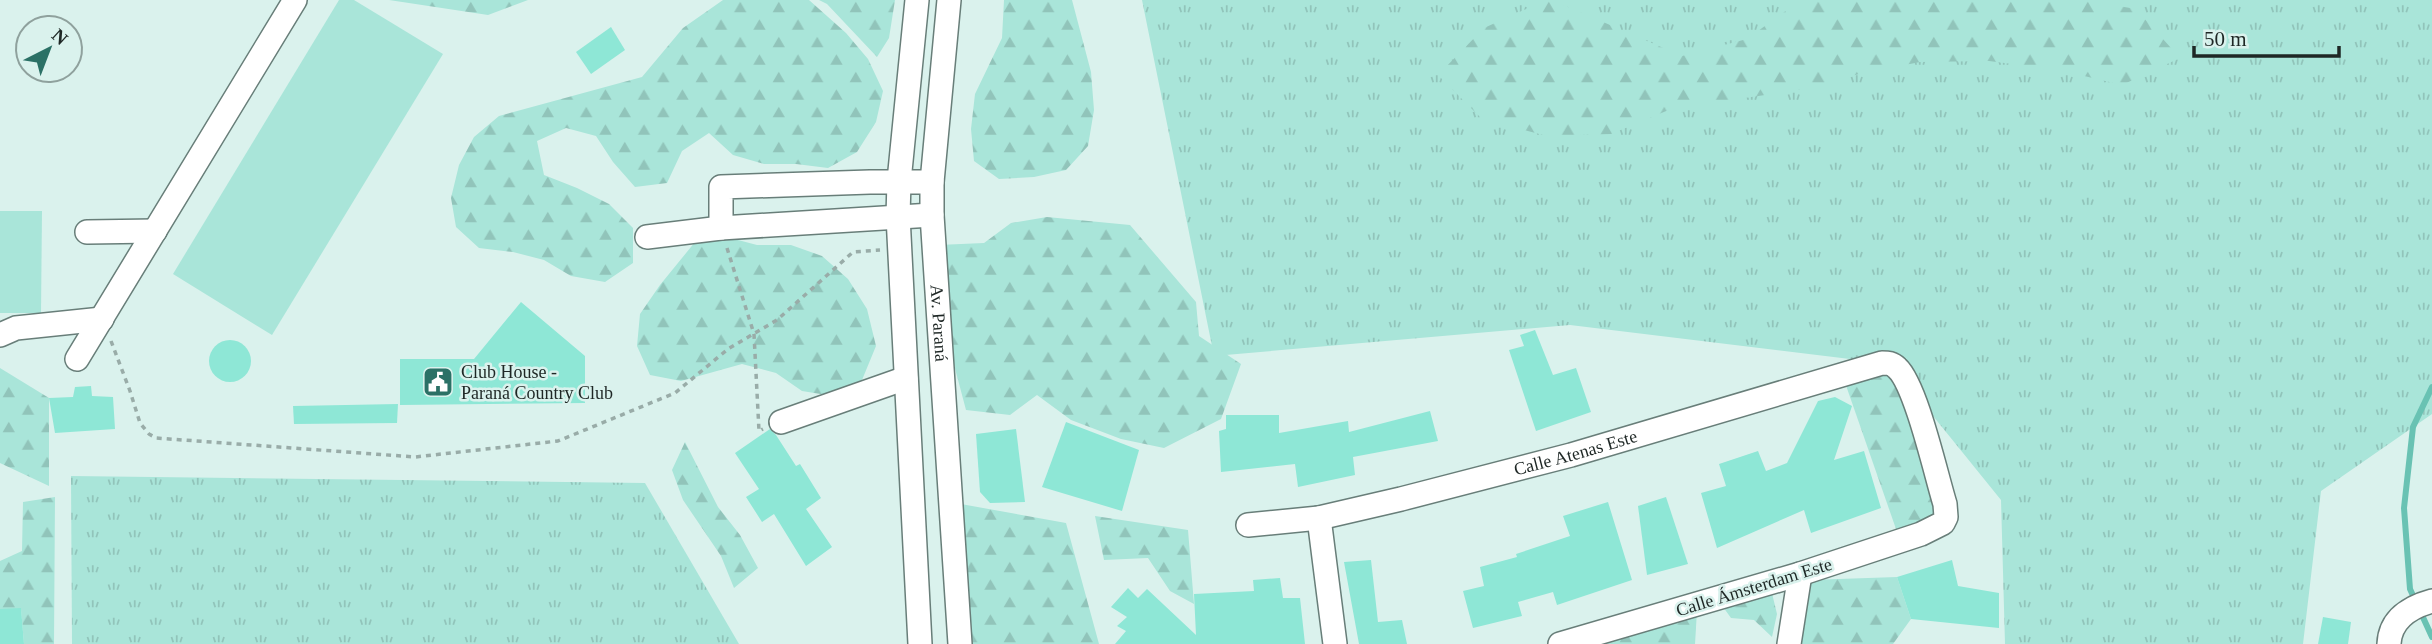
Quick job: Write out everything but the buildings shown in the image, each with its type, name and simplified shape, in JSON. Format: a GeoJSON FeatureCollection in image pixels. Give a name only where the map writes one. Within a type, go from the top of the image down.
{"type":"FeatureCollection","features":[{"type":"Feature","properties":{"kind":"street"},"geometry":{"type":"LineString","coordinates":[[77,359],[295,0]]}},
{"type":"Feature","properties":{"kind":"street","name":"Av. Paraná"},"geometry":{"type":"LineString","coordinates":[[917,0],[898,216],[920,644]]}},
{"type":"Feature","properties":{"kind":"street","name":"Av. Paraná"},"geometry":{"type":"LineString","coordinates":[[949,0],[932,182],[932,215],[960,644]]}},
{"type":"Feature","properties":{"kind":"street"},"geometry":{"type":"LineString","coordinates":[[721,228],[721,187],[932,182]]}},
{"type":"Feature","properties":{"kind":"street"},"geometry":{"type":"LineString","coordinates":[[647,237],[721,228],[932,215]]}},
{"type":"Feature","properties":{"kind":"street"},"geometry":{"type":"LineString","coordinates":[[87,232],[155,231]]}},
{"type":"Feature","properties":{"kind":"street"},"geometry":{"type":"LineString","coordinates":[[0,335],[16,328],[102,320]]}},
{"type":"Feature","properties":{"kind":"street","name":"Calle Atenas Este"},"geometry":{"type":"LineString","coordinates":[[1248,526],[1319,518],[1571,455],[1882,363],[1899,369],[1913,393],[1945,504],[1944,521]]}},
{"type":"Feature","properties":{"kind":"street"},"geometry":{"type":"LineString","coordinates":[[781,422],[906,377]]}},
{"type":"Feature","properties":{"kind":"street"},"geometry":{"type":"LineString","coordinates":[[1319,518],[1335,644]]}},
{"type":"Feature","properties":{"kind":"street","name":"Calle Ámsterdam Este"},"geometry":{"type":"LineString","coordinates":[[1560,644],[1800,575],[1938,528],[1944,521]]}},
{"type":"Feature","properties":{"kind":"street"},"geometry":{"type":"LineString","coordinates":[[1789,644],[1800,575]]}},
{"type":"Feature","properties":{"kind":"street"},"geometry":{"type":"LineString","coordinates":[[2389,644],[2393,626],[2419,606]]}},
{"type":"Feature","properties":{"kind":"path"},"geometry":{"type":"LineString","coordinates":[[721,228],[754,334],[759,431]]}},
{"type":"Feature","properties":{"kind":"path"},"geometry":{"type":"LineString","coordinates":[[102,320],[140,423],[156,438],[415,457],[558,441],[676,393],[728,349],[777,320],[853,252],[900,249]]}},
{"type":"Feature","properties":{"kind":"green space"},"geometry":{"type":"Polygon","coordinates":[[[339,0],[354,0],[443,54],[272,335],[173,274],[339,0]]]}},
{"type":"Feature","properties":{"kind":"green space"},"geometry":{"type":"Polygon","coordinates":[[[389,0],[528,0],[488,15],[389,0]]]}},
{"type":"Feature","properties":{"kind":"green space"},"geometry":{"type":"Polygon","coordinates":[[[723,0],[809,0],[846,33],[868,59],[883,91],[876,122],[857,152],[828,168],[764,164],[733,155],[709,133],[682,151],[667,183],[635,187],[613,162],[596,136],[566,128],[537,141],[544,175],[609,204],[633,228],[633,263],[605,282],[571,276],[544,260],[513,252],[479,248],[456,227],[451,198],[459,165],[474,137],[499,116],[642,77],[683,28],[723,0]]]}},
{"type":"Feature","properties":{"kind":"green space"},"geometry":{"type":"Polygon","coordinates":[[[819,0],[895,0],[889,38],[877,57],[827,4],[819,0]]]}},
{"type":"Feature","properties":{"kind":"green space"},"geometry":{"type":"Polygon","coordinates":[[[1004,0],[1072,0],[1091,72],[1094,110],[1088,146],[1066,170],[1034,177],[999,179],[974,161],[971,129],[975,94],[1002,38],[1004,0]]]}},
{"type":"Feature","properties":{"kind":"green space"},"geometry":{"type":"Polygon","coordinates":[[[1142,0],[2432,0],[2432,414],[2321,491],[2303,644],[2005,644],[2001,500],[1891,364],[1570,325],[1214,356],[1142,0]]]}},
{"type":"Feature","properties":{"kind":"green space"},"geometry":{"type":"Polygon","coordinates":[[[1546,0],[1552,0],[1682,56],[1747,39],[1798,2],[1806,0],[2083,0],[2136,9],[2180,58],[2122,85],[2059,70],[1989,61],[1920,62],[1798,90],[1671,109],[1611,134],[1547,136],[1482,119],[1438,75],[1484,28],[1546,0]]]}},
{"type":"Feature","properties":{"kind":"green space"},"geometry":{"type":"Polygon","coordinates":[[[0,211],[42,211],[41,313],[0,313],[0,211]]]}},
{"type":"Feature","properties":{"kind":"green space"},"geometry":{"type":"Polygon","coordinates":[[[1047,217],[1130,225],[1196,302],[1199,336],[1241,364],[1221,419],[1164,448],[1121,439],[1071,420],[1037,395],[1010,415],[966,410],[944,327],[938,245],[984,243],[1011,223],[1047,217]]]}},
{"type":"Feature","properties":{"kind":"green space"},"geometry":{"type":"Polygon","coordinates":[[[704,231],[757,245],[791,245],[822,256],[848,279],[867,309],[876,346],[862,380],[833,396],[802,391],[776,373],[742,364],[681,381],[650,375],[637,346],[640,314],[704,231]]]}},
{"type":"Feature","properties":{"kind":"green space"},"geometry":{"type":"Polygon","coordinates":[[[1891,364],[1944,521],[1896,529],[1842,374],[1891,364]]]}},
{"type":"Feature","properties":{"kind":"green space"},"geometry":{"type":"Polygon","coordinates":[[[0,368],[49,398],[49,486],[0,463],[0,368]]]}},
{"type":"Feature","properties":{"kind":"green space"},"geometry":{"type":"Polygon","coordinates":[[[685,442],[718,507],[740,535],[758,568],[734,588],[721,556],[683,500],[672,470],[685,442]]]}},
{"type":"Feature","properties":{"kind":"green space"},"geometry":{"type":"Polygon","coordinates":[[[71,476],[645,483],[739,644],[72,644],[71,476]]]}},
{"type":"Feature","properties":{"kind":"green space"},"geometry":{"type":"Polygon","coordinates":[[[55,497],[54,644],[24,644],[21,609],[0,609],[0,561],[22,551],[23,502],[55,497]]]}},
{"type":"Feature","properties":{"kind":"green space"},"geometry":{"type":"Polygon","coordinates":[[[961,504],[1066,523],[1099,644],[970,644],[961,504]]]}},
{"type":"Feature","properties":{"kind":"green space"},"geometry":{"type":"Polygon","coordinates":[[[1095,516],[1188,530],[1194,604],[1170,591],[1148,558],[1104,560],[1095,516]]]}},
{"type":"Feature","properties":{"kind":"green space"},"geometry":{"type":"Polygon","coordinates":[[[1897,577],[1911,619],[1893,644],[1795,644],[1809,580],[1897,577]]]}},
{"type":"Feature","properties":{"kind":"green space"},"geometry":{"type":"Polygon","coordinates":[[[1770,585],[1777,614],[1772,637],[1754,620],[1731,618],[1718,600],[1770,585]]]}},
{"type":"Feature","properties":{"kind":"green space"},"geometry":{"type":"Polygon","coordinates":[[[1697,611],[1695,644],[1585,644],[1697,611]]]}},
{"type":"Feature","properties":{"kind":"waterway"},"geometry":{"type":"LineString","coordinates":[[2432,387],[2413,427],[2404,508],[2410,589],[2432,637]]}},
{"type":"Feature","properties":{"kind":"place","name":"Club House - Paraná Country Club"},"geometry":{"type":"Point","coordinates":[438,382]}}]}
